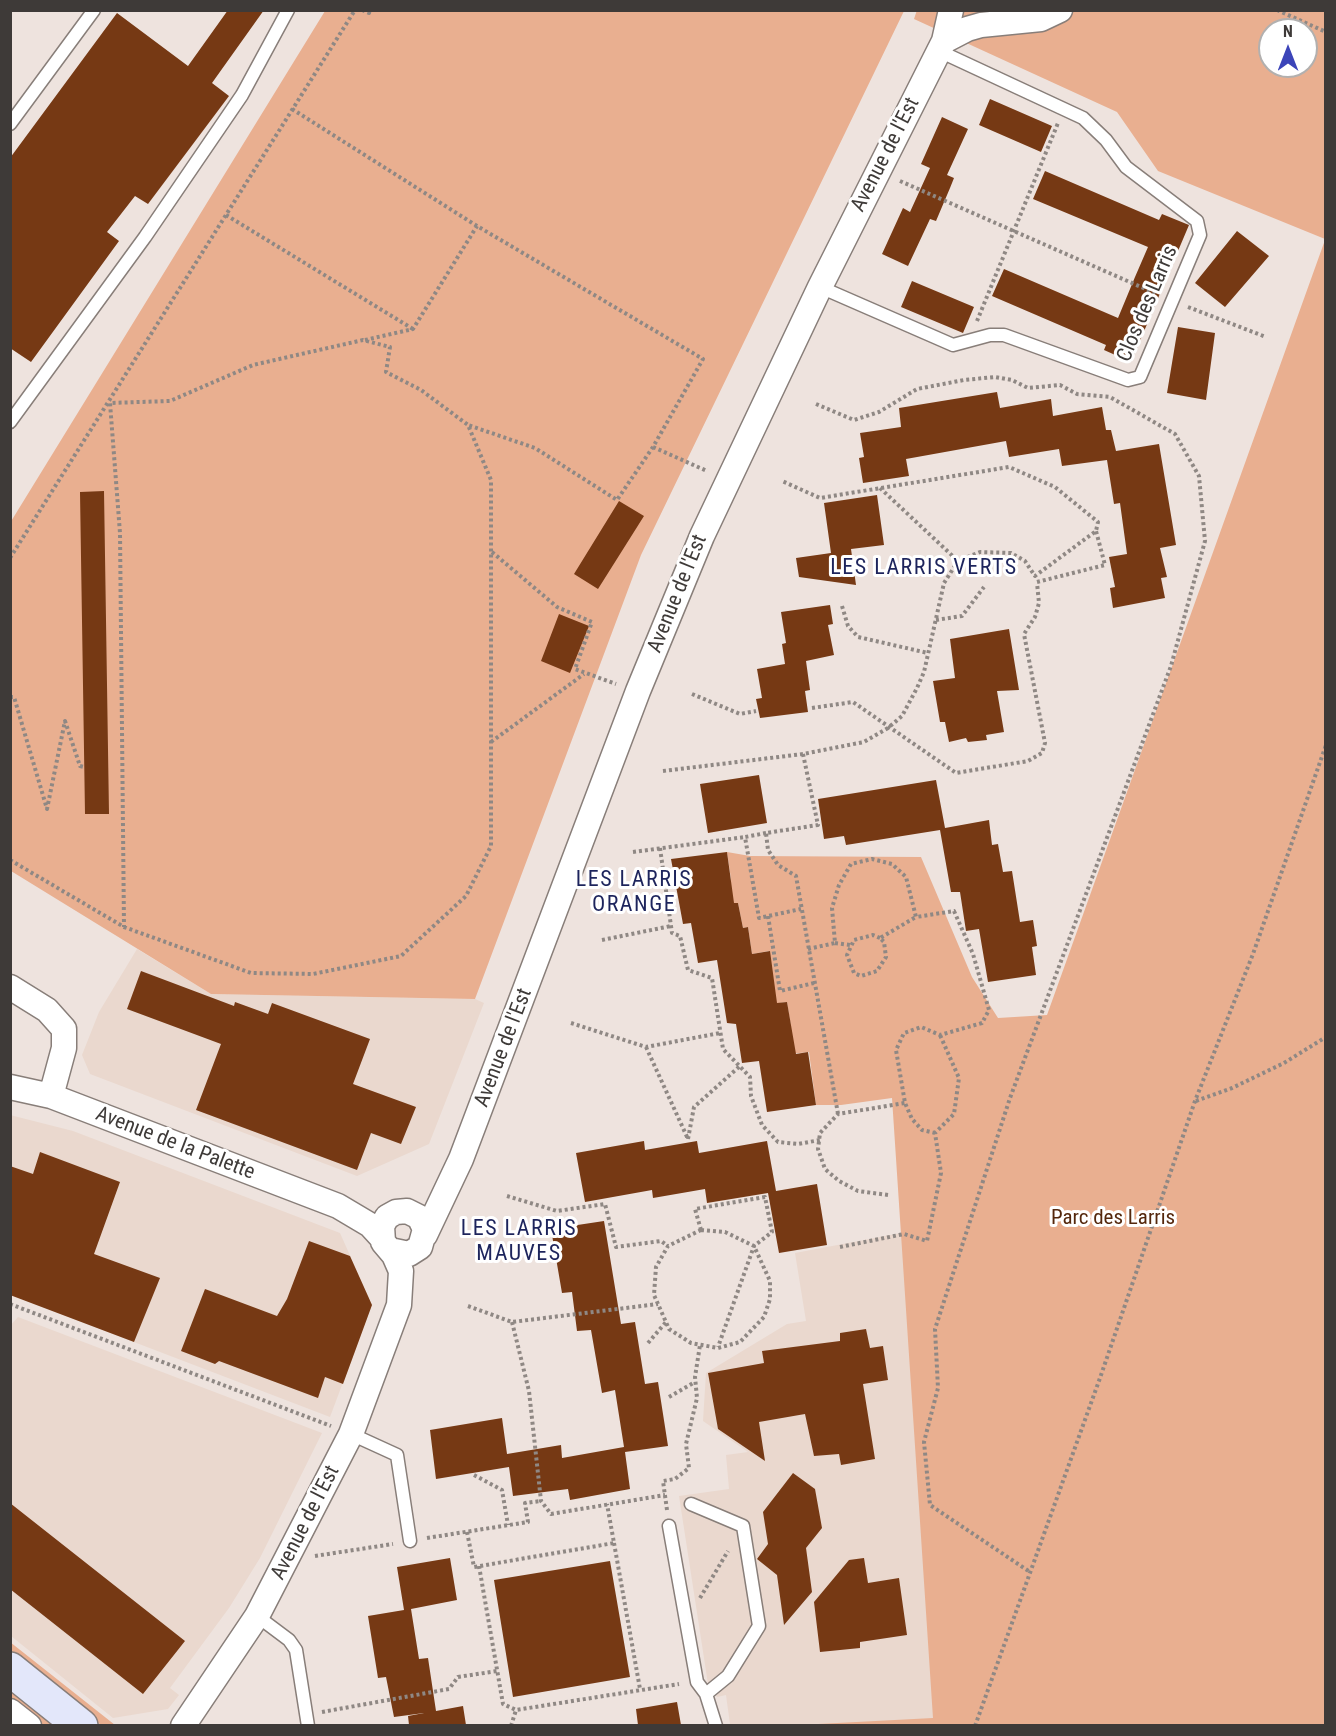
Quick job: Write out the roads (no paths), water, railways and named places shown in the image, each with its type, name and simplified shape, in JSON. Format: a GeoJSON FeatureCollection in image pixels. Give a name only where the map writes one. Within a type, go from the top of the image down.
{"type":"FeatureCollection","features":[{"type":"Feature","properties":{"kind":"main road"},"geometry":{"type":"LineString","coordinates":[[10,1669],[81,1725]]}},
{"type":"Feature","properties":{"kind":"street","name":"Avenue de l'Est"},"geometry":{"type":"LineString","coordinates":[[183,1725],[257,1616],[351,1434],[399,1305],[414,1282],[424,1238],[457,1167],[638,691],[727,480],[877,171],[942,46],[951,10]]}},
{"type":"Feature","properties":{"kind":"street"},"geometry":{"type":"LineString","coordinates":[[942,46],[966,29],[981,25],[1041,19],[1060,10]]}},
{"type":"Feature","properties":{"kind":"street"},"geometry":{"type":"LineString","coordinates":[[10,987],[47,1010],[64,1029],[64,1048],[51,1096]]}},
{"type":"Feature","properties":{"kind":"street","name":"Avenue de la Palette"},"geometry":{"type":"LineString","coordinates":[[10,1087],[51,1096],[338,1206],[370,1225],[386,1244]]}},
{"type":"Feature","properties":{"kind":"street","name":"Avenue de l'Est"},"geometry":{"type":"LineString","coordinates":[[396,1212],[432,1194],[457,1167]]}},
{"type":"Feature","properties":{"kind":"street","name":"Avenue de la Palette"},"geometry":{"type":"LineString","coordinates":[[338,1206],[396,1212]]}},
{"type":"Feature","properties":{"kind":"street"},"geometry":{"type":"LineString","coordinates":[[396,1212],[419,1217],[424,1238],[409,1254],[386,1244],[384,1221],[396,1212]]}},
{"type":"Feature","properties":{"kind":"street","name":"Avenue de l'Est"},"geometry":{"type":"LineString","coordinates":[[386,1244],[400,1271],[399,1305]]}},
{"type":"Feature","properties":{"kind":"street"},"geometry":{"type":"LineString","coordinates":[[10,1711],[29,1725]]}},
{"type":"Feature","properties":{"kind":"lane"},"geometry":{"type":"LineString","coordinates":[[10,124],[94,10]]}},
{"type":"Feature","properties":{"kind":"lane"},"geometry":{"type":"LineString","coordinates":[[10,422],[145,237],[229,114],[288,10]]}},
{"type":"Feature","properties":{"kind":"lane","name":"Clos des Larris"},"geometry":{"type":"LineString","coordinates":[[820,287],[953,345],[968,343],[990,335],[1004,335],[1128,380],[1140,377],[1200,235],[1200,226],[1193,217],[1126,167],[1106,140],[1083,118],[942,46]]}},
{"type":"Feature","properties":{"kind":"lane"},"geometry":{"type":"LineString","coordinates":[[351,1434],[397,1455],[410,1541]]}},
{"type":"Feature","properties":{"kind":"lane"},"geometry":{"type":"LineString","coordinates":[[691,1504],[743,1526],[759,1626],[728,1676],[706,1694]]}},
{"type":"Feature","properties":{"kind":"lane"},"geometry":{"type":"LineString","coordinates":[[669,1526],[697,1682],[706,1694],[716,1725]]}},
{"type":"Feature","properties":{"kind":"lane"},"geometry":{"type":"LineString","coordinates":[[257,1616],[289,1640],[296,1650],[308,1720]]}},
{"type":"Feature","properties":{"kind":"district","name":"LES LARRIS VERTS"},"geometry":{"type":"Point","coordinates":[924,568]}},
{"type":"Feature","properties":{"kind":"district","name":"LES LARRIS ORANGE"},"geometry":{"type":"Point","coordinates":[634,892]}},
{"type":"Feature","properties":{"kind":"district","name":"LES LARRIS MAUVES"},"geometry":{"type":"Point","coordinates":[519,1242]}},
{"type":"Feature","properties":{"kind":"park label","name":"Parc des Larris"},"geometry":{"type":"Point","coordinates":[1113,1219]}}]}
